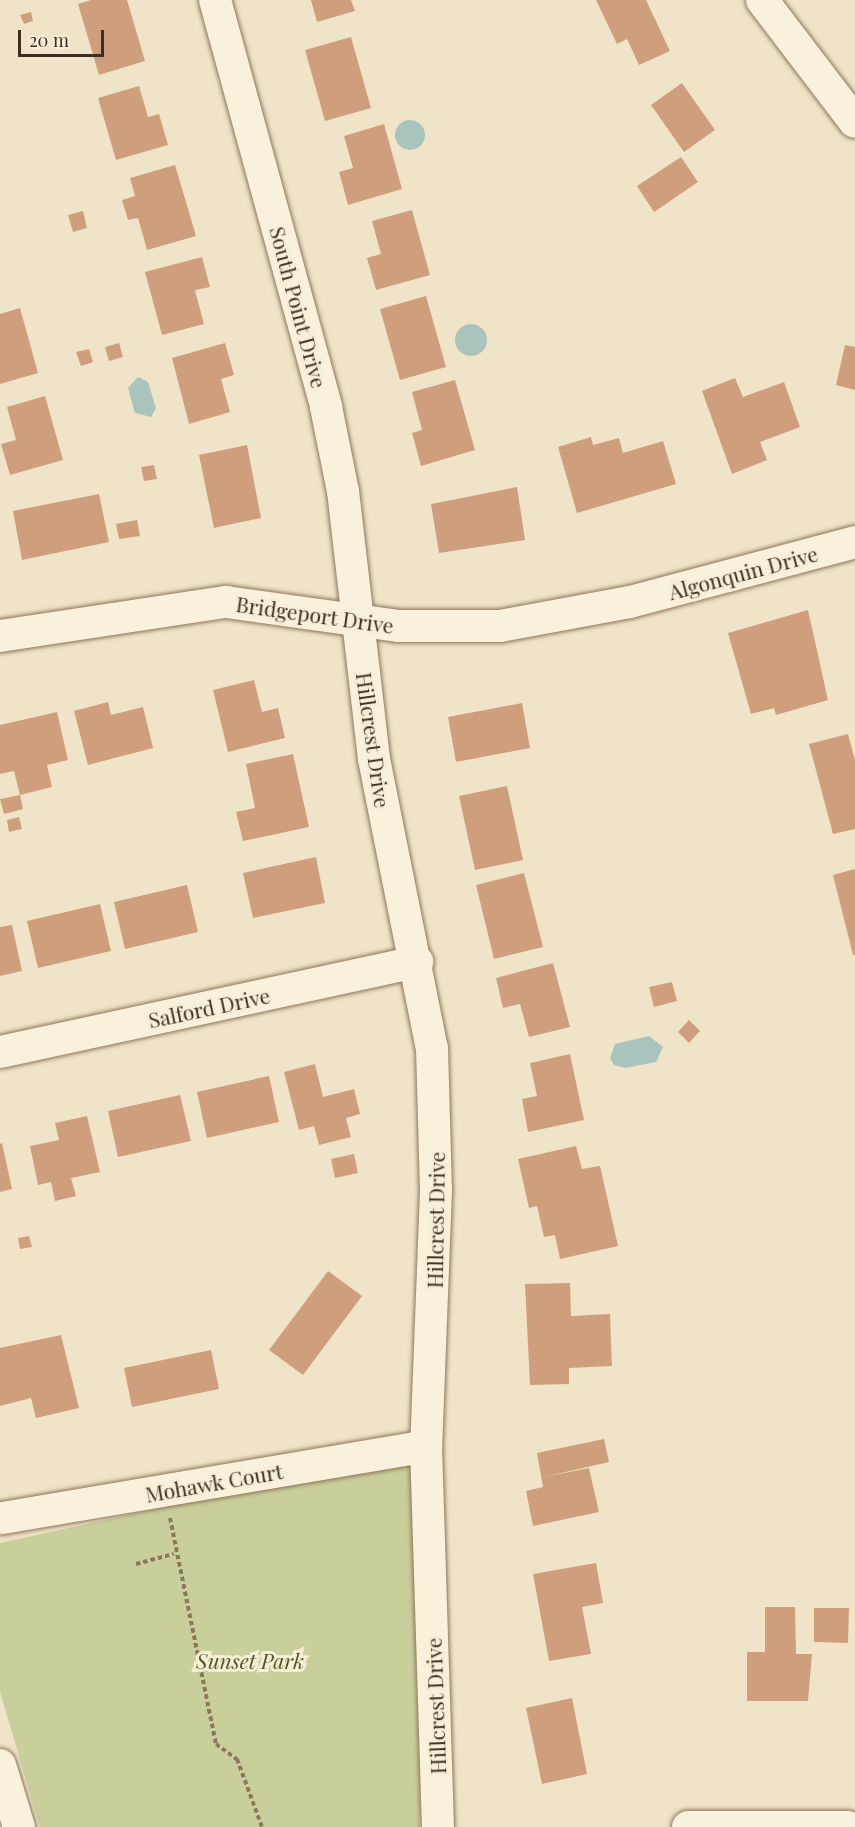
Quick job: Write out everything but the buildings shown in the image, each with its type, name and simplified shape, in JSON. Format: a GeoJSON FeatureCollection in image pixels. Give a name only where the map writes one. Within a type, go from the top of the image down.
{"type":"FeatureCollection","features":[{"type":"Feature","properties":{"kind":"street","name":"South Point Drive"},"geometry":{"type":"LineString","coordinates":[[214,0],[326,407],[359,620]]}},
{"type":"Feature","properties":{"kind":"street"},"geometry":{"type":"LineString","coordinates":[[762,0],[855,122]]}},
{"type":"Feature","properties":{"kind":"street","name":"Algonquin Drive"},"geometry":{"type":"LineString","coordinates":[[630,602],[855,542]]}},
{"type":"Feature","properties":{"kind":"street","name":"Bridgeport Drive"},"geometry":{"type":"LineString","coordinates":[[0,636],[226,602],[399,626],[500,626],[630,602]]}},
{"type":"Feature","properties":{"kind":"street","name":"Hillcrest Drive"},"geometry":{"type":"LineString","coordinates":[[359,620],[374,759],[417,962],[436,1092],[426,1446],[438,1827]]}},
{"type":"Feature","properties":{"kind":"street","name":"Salford Drive"},"geometry":{"type":"LineString","coordinates":[[0,1052],[417,962]]}},
{"type":"Feature","properties":{"kind":"street","name":"Mohawk Court"},"geometry":{"type":"LineString","coordinates":[[2,1518],[426,1446]]}},
{"type":"Feature","properties":{"kind":"street"},"geometry":{"type":"LineString","coordinates":[[0,1765],[19,1827]]}},
{"type":"Feature","properties":{"kind":"street"},"geometry":{"type":"LineString","coordinates":[[688,1827],[848,1827]]}},
{"type":"Feature","properties":{"kind":"path"},"geometry":{"type":"LineString","coordinates":[[166,1490],[174,1554],[216,1744],[237,1759],[262,1827]]}},
{"type":"Feature","properties":{"kind":"path"},"geometry":{"type":"LineString","coordinates":[[136,1564],[174,1554]]}},
{"type":"Feature","properties":{"kind":"green space","name":"Sunset Park"},"geometry":{"type":"Polygon","coordinates":[[[389,1458],[408,1464],[419,1491],[420,1827],[40,1827],[0,1692],[0,1543],[389,1458]]]}},
{"type":"Feature","properties":{"kind":"water"},"geometry":{"type":"Polygon","coordinates":[[[410,120],[421,124],[425,135],[421,146],[410,150],[399,146],[395,135],[399,124],[410,120]]]}},
{"type":"Feature","properties":{"kind":"water"},"geometry":{"type":"Polygon","coordinates":[[[471,324],[482,329],[487,340],[482,351],[471,356],[460,351],[455,340],[460,329],[471,324]]]}},
{"type":"Feature","properties":{"kind":"water"},"geometry":{"type":"Polygon","coordinates":[[[138,377],[148,382],[156,408],[151,417],[135,413],[128,388],[138,377]]]}},
{"type":"Feature","properties":{"kind":"water"},"geometry":{"type":"Polygon","coordinates":[[[649,1036],[663,1047],[656,1062],[625,1068],[614,1065],[610,1058],[615,1044],[649,1036]]]}}]}
